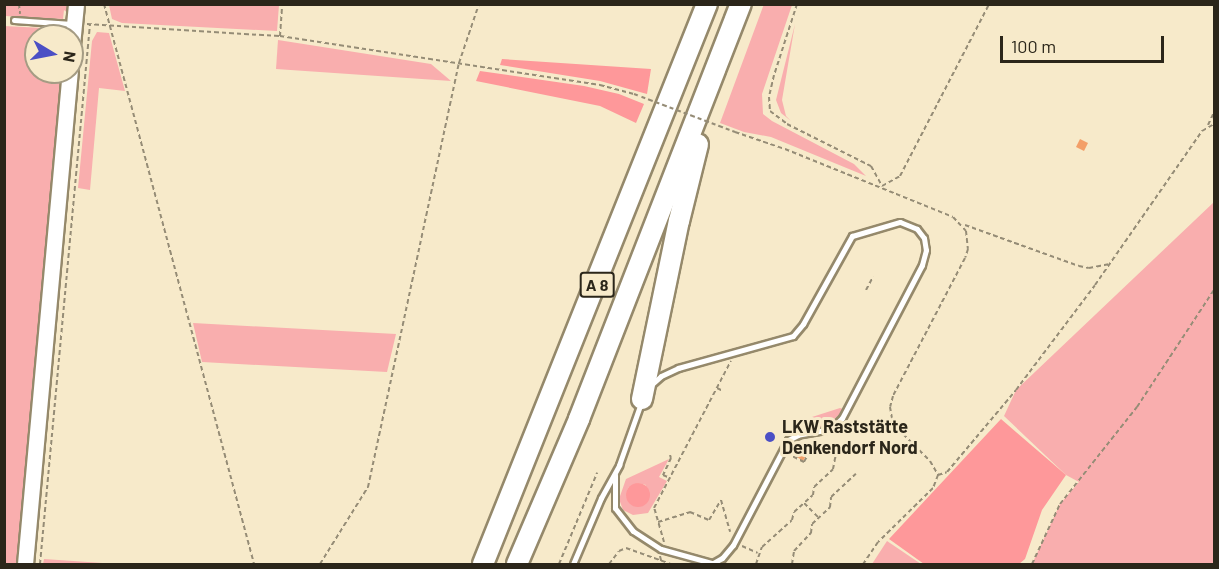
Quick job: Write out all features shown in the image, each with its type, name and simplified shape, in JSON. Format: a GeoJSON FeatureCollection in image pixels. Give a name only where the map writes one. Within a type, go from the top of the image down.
{"type":"FeatureCollection","features":[{"type":"Feature","properties":{"kind":"highway","name":"A 8"},"geometry":{"type":"LineString","coordinates":[[483,564],[707,4]]}},
{"type":"Feature","properties":{"kind":"highway","name":"A 8"},"geometry":{"type":"LineString","coordinates":[[517,564],[579,419],[741,4]]}},
{"type":"Feature","properties":{"kind":"highway"},"geometry":{"type":"LineString","coordinates":[[642,399],[679,221],[723,51]]}},
{"type":"Feature","properties":{"kind":"main road"},"geometry":{"type":"LineString","coordinates":[[74,24],[76,4]]}},
{"type":"Feature","properties":{"kind":"main road"},"geometry":{"type":"LineString","coordinates":[[25,564],[68,84]]}},
{"type":"Feature","properties":{"kind":"lane"},"geometry":{"type":"LineString","coordinates":[[14,20],[74,24]]}},
{"type":"Feature","properties":{"kind":"lane"},"geometry":{"type":"LineString","coordinates":[[573,564],[601,498],[615,473],[642,399],[650,386],[661,376],[678,368],[787,339],[798,330],[852,236],[900,222],[912,226],[921,234],[926,245],[922,265],[842,418],[837,425],[823,432],[793,437],[782,451],[734,543],[715,564],[662,549],[633,531],[615,508],[615,473]]}},
{"type":"Feature","properties":{"kind":"path"},"geometry":{"type":"LineString","coordinates":[[105,4],[254,564]]}},
{"type":"Feature","properties":{"kind":"path"},"geometry":{"type":"LineString","coordinates":[[280,36],[282,4]]}},
{"type":"Feature","properties":{"kind":"path"},"geometry":{"type":"LineString","coordinates":[[320,564],[368,487],[459,63],[479,4]]}},
{"type":"Feature","properties":{"kind":"path"},"geometry":{"type":"LineString","coordinates":[[797,4],[774,75],[769,97],[770,111],[787,124],[871,166],[882,186]]}},
{"type":"Feature","properties":{"kind":"path"},"geometry":{"type":"LineString","coordinates":[[882,186],[900,176],[989,4]]}},
{"type":"Feature","properties":{"kind":"path"},"geometry":{"type":"LineString","coordinates":[[84,24],[280,36],[600,85],[634,94],[735,132],[760,139],[860,180],[882,186],[954,217],[963,225],[1079,266],[1089,268],[1110,264]]}},
{"type":"Feature","properties":{"kind":"path"},"geometry":{"type":"LineString","coordinates":[[40,564],[90,24]]}},
{"type":"Feature","properties":{"kind":"path"},"geometry":{"type":"LineString","coordinates":[[938,475],[947,472],[1016,390],[1110,264],[1215,112]]}},
{"type":"Feature","properties":{"kind":"path"},"geometry":{"type":"LineString","coordinates":[[1208,125],[1215,124]]}},
{"type":"Feature","properties":{"kind":"path"},"geometry":{"type":"LineString","coordinates":[[938,475],[930,461],[898,429],[892,418],[890,407],[893,396],[965,258],[968,239],[963,225]]}},
{"type":"Feature","properties":{"kind":"path"},"geometry":{"type":"LineString","coordinates":[[866,290],[873,277]]}},
{"type":"Feature","properties":{"kind":"path"},"geometry":{"type":"LineString","coordinates":[[1032,564],[1060,504],[1137,407],[1215,290]]}},
{"type":"Feature","properties":{"kind":"path"},"geometry":{"type":"LineString","coordinates":[[662,549],[664,541],[654,508],[735,352]]}},
{"type":"Feature","properties":{"kind":"path"},"geometry":{"type":"LineString","coordinates":[[717,388],[723,391]]}},
{"type":"Feature","properties":{"kind":"path"},"geometry":{"type":"LineString","coordinates":[[756,564],[758,553],[792,520],[794,512],[813,495],[814,487],[833,470],[836,454],[826,446],[810,451],[804,462],[782,451]]}},
{"type":"Feature","properties":{"kind":"path"},"geometry":{"type":"LineString","coordinates":[[670,455],[671,458],[663,475],[670,478]]}},
{"type":"Feature","properties":{"kind":"path"},"geometry":{"type":"LineString","coordinates":[[559,564],[597,473]]}},
{"type":"Feature","properties":{"kind":"path"},"geometry":{"type":"LineString","coordinates":[[792,564],[794,551],[811,533],[812,524],[830,507],[831,497],[856,474]]}},
{"type":"Feature","properties":{"kind":"path"},"geometry":{"type":"LineString","coordinates":[[863,564],[878,542],[933,488],[938,475]]}},
{"type":"Feature","properties":{"kind":"path"},"geometry":{"type":"LineString","coordinates":[[658,522],[690,512],[709,520],[721,500],[730,528],[728,541],[758,553]]}},
{"type":"Feature","properties":{"kind":"path"},"geometry":{"type":"LineString","coordinates":[[804,503],[819,518]]}},
{"type":"Feature","properties":{"kind":"path"},"geometry":{"type":"LineString","coordinates":[[609,564],[619,551],[626,548],[671,564]]}},
{"type":"Feature","properties":{"kind":"shaded area"},"geometry":{"type":"Polygon","coordinates":[[[764,4],[792,5],[762,94],[763,114],[772,121],[854,164],[866,176],[771,137],[744,132],[720,123],[764,4]]]}},
{"type":"Feature","properties":{"kind":"shaded area"},"geometry":{"type":"Polygon","coordinates":[[[5,5],[70,5],[69,14],[64,10],[63,19],[5,16],[5,5]]]}},
{"type":"Feature","properties":{"kind":"shaded area"},"geometry":{"type":"Polygon","coordinates":[[[109,5],[279,5],[277,31],[122,23],[112,19],[109,5]]]}},
{"type":"Feature","properties":{"kind":"shaded area"},"geometry":{"type":"Polygon","coordinates":[[[795,24],[782,100],[786,116],[791,121],[781,113],[776,100],[795,24]]]}},
{"type":"Feature","properties":{"kind":"shaded area"},"geometry":{"type":"Polygon","coordinates":[[[4,26],[24,27],[24,84],[63,84],[19,564],[4,564],[4,26]]]}},
{"type":"Feature","properties":{"kind":"shaded area"},"geometry":{"type":"Polygon","coordinates":[[[97,32],[109,33],[125,91],[99,88],[90,190],[78,188],[92,41],[97,32]]]}},
{"type":"Feature","properties":{"kind":"shaded area"},"geometry":{"type":"Polygon","coordinates":[[[278,40],[431,64],[451,81],[276,69],[278,40]]]}},
{"type":"Feature","properties":{"kind":"shaded area"},"geometry":{"type":"Polygon","coordinates":[[[502,59],[651,69],[647,94],[600,81],[500,65],[502,59]]]}},
{"type":"Feature","properties":{"kind":"shaded area"},"geometry":{"type":"Polygon","coordinates":[[[480,71],[584,86],[619,94],[644,104],[636,123],[600,106],[476,81],[480,71]]]}},
{"type":"Feature","properties":{"kind":"shaded area"},"geometry":{"type":"Polygon","coordinates":[[[1214,202],[1214,564],[1032,564],[1060,504],[1079,482],[1066,475],[1004,416],[1016,390],[1214,202]]]}},
{"type":"Feature","properties":{"kind":"shaded area"},"geometry":{"type":"Polygon","coordinates":[[[193,323],[396,334],[387,372],[202,362],[193,323]]]}},
{"type":"Feature","properties":{"kind":"shaded area"},"geometry":{"type":"Polygon","coordinates":[[[843,409],[840,414],[828,424],[818,428],[802,427],[812,417],[843,409]]]}},
{"type":"Feature","properties":{"kind":"shaded area"},"geometry":{"type":"Polygon","coordinates":[[[1001,419],[1066,475],[1042,510],[1025,559],[1019,564],[924,564],[889,539],[1001,419]]]}},
{"type":"Feature","properties":{"kind":"shaded area"},"geometry":{"type":"Polygon","coordinates":[[[669,459],[659,477],[667,481],[648,513],[633,515],[623,510],[619,499],[626,479],[669,459]],[[638,483],[628,488],[626,495],[629,502],[646,485],[638,483]]]}},
{"type":"Feature","properties":{"kind":"shaded area"},"geometry":{"type":"Polygon","coordinates":[[[638,483],[647,486],[650,495],[647,504],[638,507],[629,504],[626,495],[629,486],[638,483]]]}},
{"type":"Feature","properties":{"kind":"shaded area"},"geometry":{"type":"Polygon","coordinates":[[[887,541],[921,564],[872,564],[887,541]]]}},
{"type":"Feature","properties":{"kind":"shaded area"},"geometry":{"type":"Polygon","coordinates":[[[44,559],[117,564],[43,564],[44,559]]]}},
{"type":"Feature","properties":{"kind":"building"},"geometry":{"type":"Polygon","coordinates":[[[1080,139],[1088,143],[1084,151],[1076,147],[1080,139]]]}},
{"type":"Feature","properties":{"kind":"building"},"geometry":{"type":"Polygon","coordinates":[[[801,442],[811,447],[803,461],[794,455],[801,442]]]}},
{"type":"Feature","properties":{"kind":"place","name":"LKW Raststätte Denkendorf Nord"},"geometry":{"type":"Point","coordinates":[770,437]}}]}
